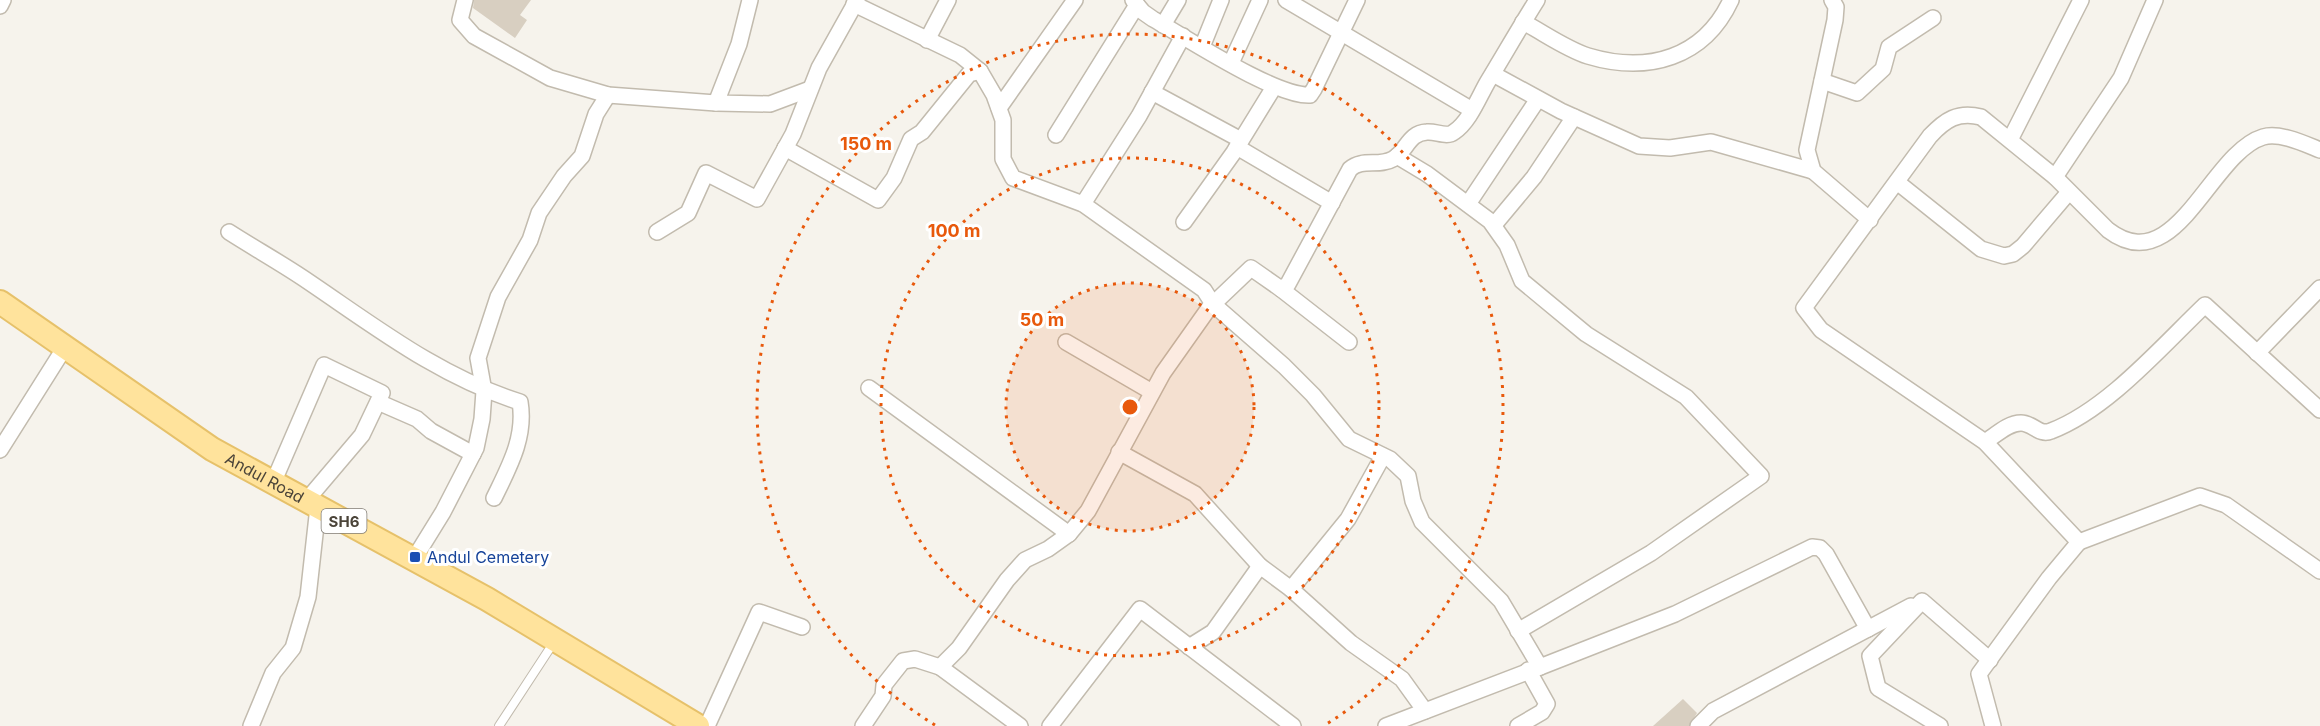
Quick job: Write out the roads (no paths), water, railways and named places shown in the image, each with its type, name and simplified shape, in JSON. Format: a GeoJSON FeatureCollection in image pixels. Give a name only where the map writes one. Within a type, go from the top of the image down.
{"type":"FeatureCollection","features":[{"type":"Feature","properties":{"kind":"main road","name":"Andul Road"},"geometry":{"type":"LineString","coordinates":[[0,302],[212,449],[414,559],[556,640],[698,726]]}},
{"type":"Feature","properties":{"kind":"street"},"geometry":{"type":"LineString","coordinates":[[0,6],[3,0]]}},
{"type":"Feature","properties":{"kind":"street"},"geometry":{"type":"LineString","coordinates":[[465,0],[460,20],[474,36],[550,78],[608,95],[716,103],[770,104],[810,89]]}},
{"type":"Feature","properties":{"kind":"street"},"geometry":{"type":"LineString","coordinates":[[716,103],[739,44],[750,0]]}},
{"type":"Feature","properties":{"kind":"street"},"geometry":{"type":"LineString","coordinates":[[927,40],[948,0]]}},
{"type":"Feature","properties":{"kind":"street"},"geometry":{"type":"LineString","coordinates":[[999,108],[1075,0]]}},
{"type":"Feature","properties":{"kind":"street"},"geometry":{"type":"LineString","coordinates":[[1163,25],[1178,0]]}},
{"type":"Feature","properties":{"kind":"street"},"geometry":{"type":"LineString","coordinates":[[1202,47],[1221,0]]}},
{"type":"Feature","properties":{"kind":"street"},"geometry":{"type":"LineString","coordinates":[[1232,63],[1260,0]]}},
{"type":"Feature","properties":{"kind":"street"},"geometry":{"type":"LineString","coordinates":[[1286,0],[1472,110]]}},
{"type":"Feature","properties":{"kind":"street"},"geometry":{"type":"LineString","coordinates":[[1056,135],[1135,3],[1143,12],[1163,25],[1274,87],[1295,95],[1310,95],[1358,0]]}},
{"type":"Feature","properties":{"kind":"street"},"geometry":{"type":"LineString","coordinates":[[1281,289],[1288,284],[1350,169],[1356,163],[1390,161],[1397,156],[1408,140],[1419,133],[1429,131],[1449,135],[1455,132],[1472,110],[1537,0]]}},
{"type":"Feature","properties":{"kind":"street"},"geometry":{"type":"LineString","coordinates":[[1523,22],[1586,56],[1614,62],[1646,62],[1684,52],[1700,43],[1720,21],[1731,0]]}},
{"type":"Feature","properties":{"kind":"street"},"geometry":{"type":"LineString","coordinates":[[1813,171],[1807,150],[1835,20],[1836,7],[1832,0]]}},
{"type":"Feature","properties":{"kind":"street"},"geometry":{"type":"LineString","coordinates":[[2011,138],[2081,0]]}},
{"type":"Feature","properties":{"kind":"street"},"geometry":{"type":"LineString","coordinates":[[2055,177],[2121,78],[2155,0]]}},
{"type":"Feature","properties":{"kind":"street"},"geometry":{"type":"LineString","coordinates":[[657,232],[688,213],[706,173],[757,199],[785,148],[819,68],[855,2],[960,55],[980,71],[999,108],[1003,120],[1003,159],[1013,178],[1083,204],[1204,290],[1213,304],[1284,366],[1349,439],[1383,456],[1408,476],[1413,501],[1422,522],[1501,601],[1518,631],[1548,704],[1542,712],[1518,726]]}},
{"type":"Feature","properties":{"kind":"street"},"geometry":{"type":"LineString","coordinates":[[1822,81],[1857,93],[1883,69],[1888,61],[1889,47],[1933,18]]}},
{"type":"Feature","properties":{"kind":"street"},"geometry":{"type":"LineString","coordinates":[[1083,204],[1152,92],[1183,36]]}},
{"type":"Feature","properties":{"kind":"street"},"geometry":{"type":"LineString","coordinates":[[785,148],[878,200],[894,178],[911,139],[922,132],[969,74],[980,71]]}},
{"type":"Feature","properties":{"kind":"street"},"geometry":{"type":"LineString","coordinates":[[1492,74],[1574,117],[1640,146],[1670,148],[1711,142],[1813,171],[1870,220]]}},
{"type":"Feature","properties":{"kind":"street"},"geometry":{"type":"LineString","coordinates":[[1184,222],[1239,143],[1274,87]]}},
{"type":"Feature","properties":{"kind":"street"},"geometry":{"type":"LineString","coordinates":[[1152,92],[1239,143],[1332,203]]}},
{"type":"Feature","properties":{"kind":"street"},"geometry":{"type":"LineString","coordinates":[[414,559],[443,512],[473,454],[482,419],[484,391],[478,358],[498,297],[530,240],[539,213],[582,156],[596,114],[608,95]]}},
{"type":"Feature","properties":{"kind":"street"},"geometry":{"type":"LineString","coordinates":[[1468,204],[1538,99]]}},
{"type":"Feature","properties":{"kind":"street"},"geometry":{"type":"LineString","coordinates":[[2079,542],[1985,442],[1821,330],[1804,308],[1930,136],[1942,123],[1956,116],[1970,114],[1981,117],[2011,138],[2118,238],[2132,242],[2151,241],[2172,230],[2245,145],[2265,136],[2284,138],[2320,150]]}},
{"type":"Feature","properties":{"kind":"street"},"geometry":{"type":"LineString","coordinates":[[1494,225],[1534,177],[1574,117]]}},
{"type":"Feature","properties":{"kind":"street"},"geometry":{"type":"LineString","coordinates":[[1397,156],[1427,174],[1494,225],[1507,245],[1522,281],[1586,334],[1686,397],[1761,476],[1651,553],[1518,631]]}},
{"type":"Feature","properties":{"kind":"street"},"geometry":{"type":"LineString","coordinates":[[1897,182],[1982,249],[2004,256],[2013,254],[2023,246],[2069,192]]}},
{"type":"Feature","properties":{"kind":"street"},"geometry":{"type":"LineString","coordinates":[[229,232],[302,277],[435,367],[484,391],[520,402],[523,420],[513,458],[494,498]]}},
{"type":"Feature","properties":{"kind":"street"},"geometry":{"type":"LineString","coordinates":[[940,667],[959,648],[1007,579],[1025,560],[1048,549],[1069,534],[1088,511],[1162,373],[1213,304],[1251,268],[1349,342]]}},
{"type":"Feature","properties":{"kind":"street"},"geometry":{"type":"LineString","coordinates":[[2257,353],[2320,288]]}},
{"type":"Feature","properties":{"kind":"street"},"geometry":{"type":"LineString","coordinates":[[1985,442],[2014,424],[2028,424],[2042,432],[2050,431],[2078,416],[2125,383],[2205,305],[2320,410]]}},
{"type":"Feature","properties":{"kind":"street"},"geometry":{"type":"LineString","coordinates":[[1066,342],[1152,392]]}},
{"type":"Feature","properties":{"kind":"street"},"geometry":{"type":"LineString","coordinates":[[0,450],[65,347]]}},
{"type":"Feature","properties":{"kind":"street"},"geometry":{"type":"LineString","coordinates":[[251,726],[273,673],[293,648],[308,597],[312,504],[362,435],[382,393],[324,365],[273,483]]}},
{"type":"Feature","properties":{"kind":"street"},"geometry":{"type":"LineString","coordinates":[[869,388],[1069,534]]}},
{"type":"Feature","properties":{"kind":"street"},"geometry":{"type":"LineString","coordinates":[[378,402],[417,419],[431,431],[473,454]]}},
{"type":"Feature","properties":{"kind":"street"},"geometry":{"type":"LineString","coordinates":[[1119,452],[1195,494],[1260,566],[1291,589],[1351,643],[1402,679],[1425,711]]}},
{"type":"Feature","properties":{"kind":"street"},"geometry":{"type":"LineString","coordinates":[[1291,589],[1348,519],[1383,456]]}},
{"type":"Feature","properties":{"kind":"street"},"geometry":{"type":"LineString","coordinates":[[1993,726],[1979,674],[2049,578],[2079,542],[2200,496],[2226,505],[2320,571]]}},
{"type":"Feature","properties":{"kind":"street"},"geometry":{"type":"LineString","coordinates":[[1386,726],[1675,614],[1812,547],[1820,548],[1826,554],[1868,629]]}},
{"type":"Feature","properties":{"kind":"street"},"geometry":{"type":"LineString","coordinates":[[1189,647],[1213,632],[1260,566]]}},
{"type":"Feature","properties":{"kind":"street"},"geometry":{"type":"LineString","coordinates":[[1922,601],[1989,660]]}},
{"type":"Feature","properties":{"kind":"street"},"geometry":{"type":"LineString","coordinates":[[1698,726],[1713,711],[1922,601]]}},
{"type":"Feature","properties":{"kind":"street"},"geometry":{"type":"LineString","coordinates":[[1922,601],[1870,656],[1878,688],[1940,726]]}},
{"type":"Feature","properties":{"kind":"street"},"geometry":{"type":"LineString","coordinates":[[1050,726],[1140,609],[1293,726]]}},
{"type":"Feature","properties":{"kind":"street"},"geometry":{"type":"LineString","coordinates":[[707,726],[759,612],[802,627]]}},
{"type":"Feature","properties":{"kind":"street"},"geometry":{"type":"LineString","coordinates":[[863,726],[883,696],[884,685],[903,661],[915,659],[940,667],[1020,726]]}},
{"type":"Feature","properties":{"kind":"lane"},"geometry":{"type":"LineString","coordinates":[[499,726],[556,640]]}},
{"type":"Feature","properties":{"kind":"place","name":"Andul Cemetery"},"geometry":{"type":"Point","coordinates":[415,557]}}]}
